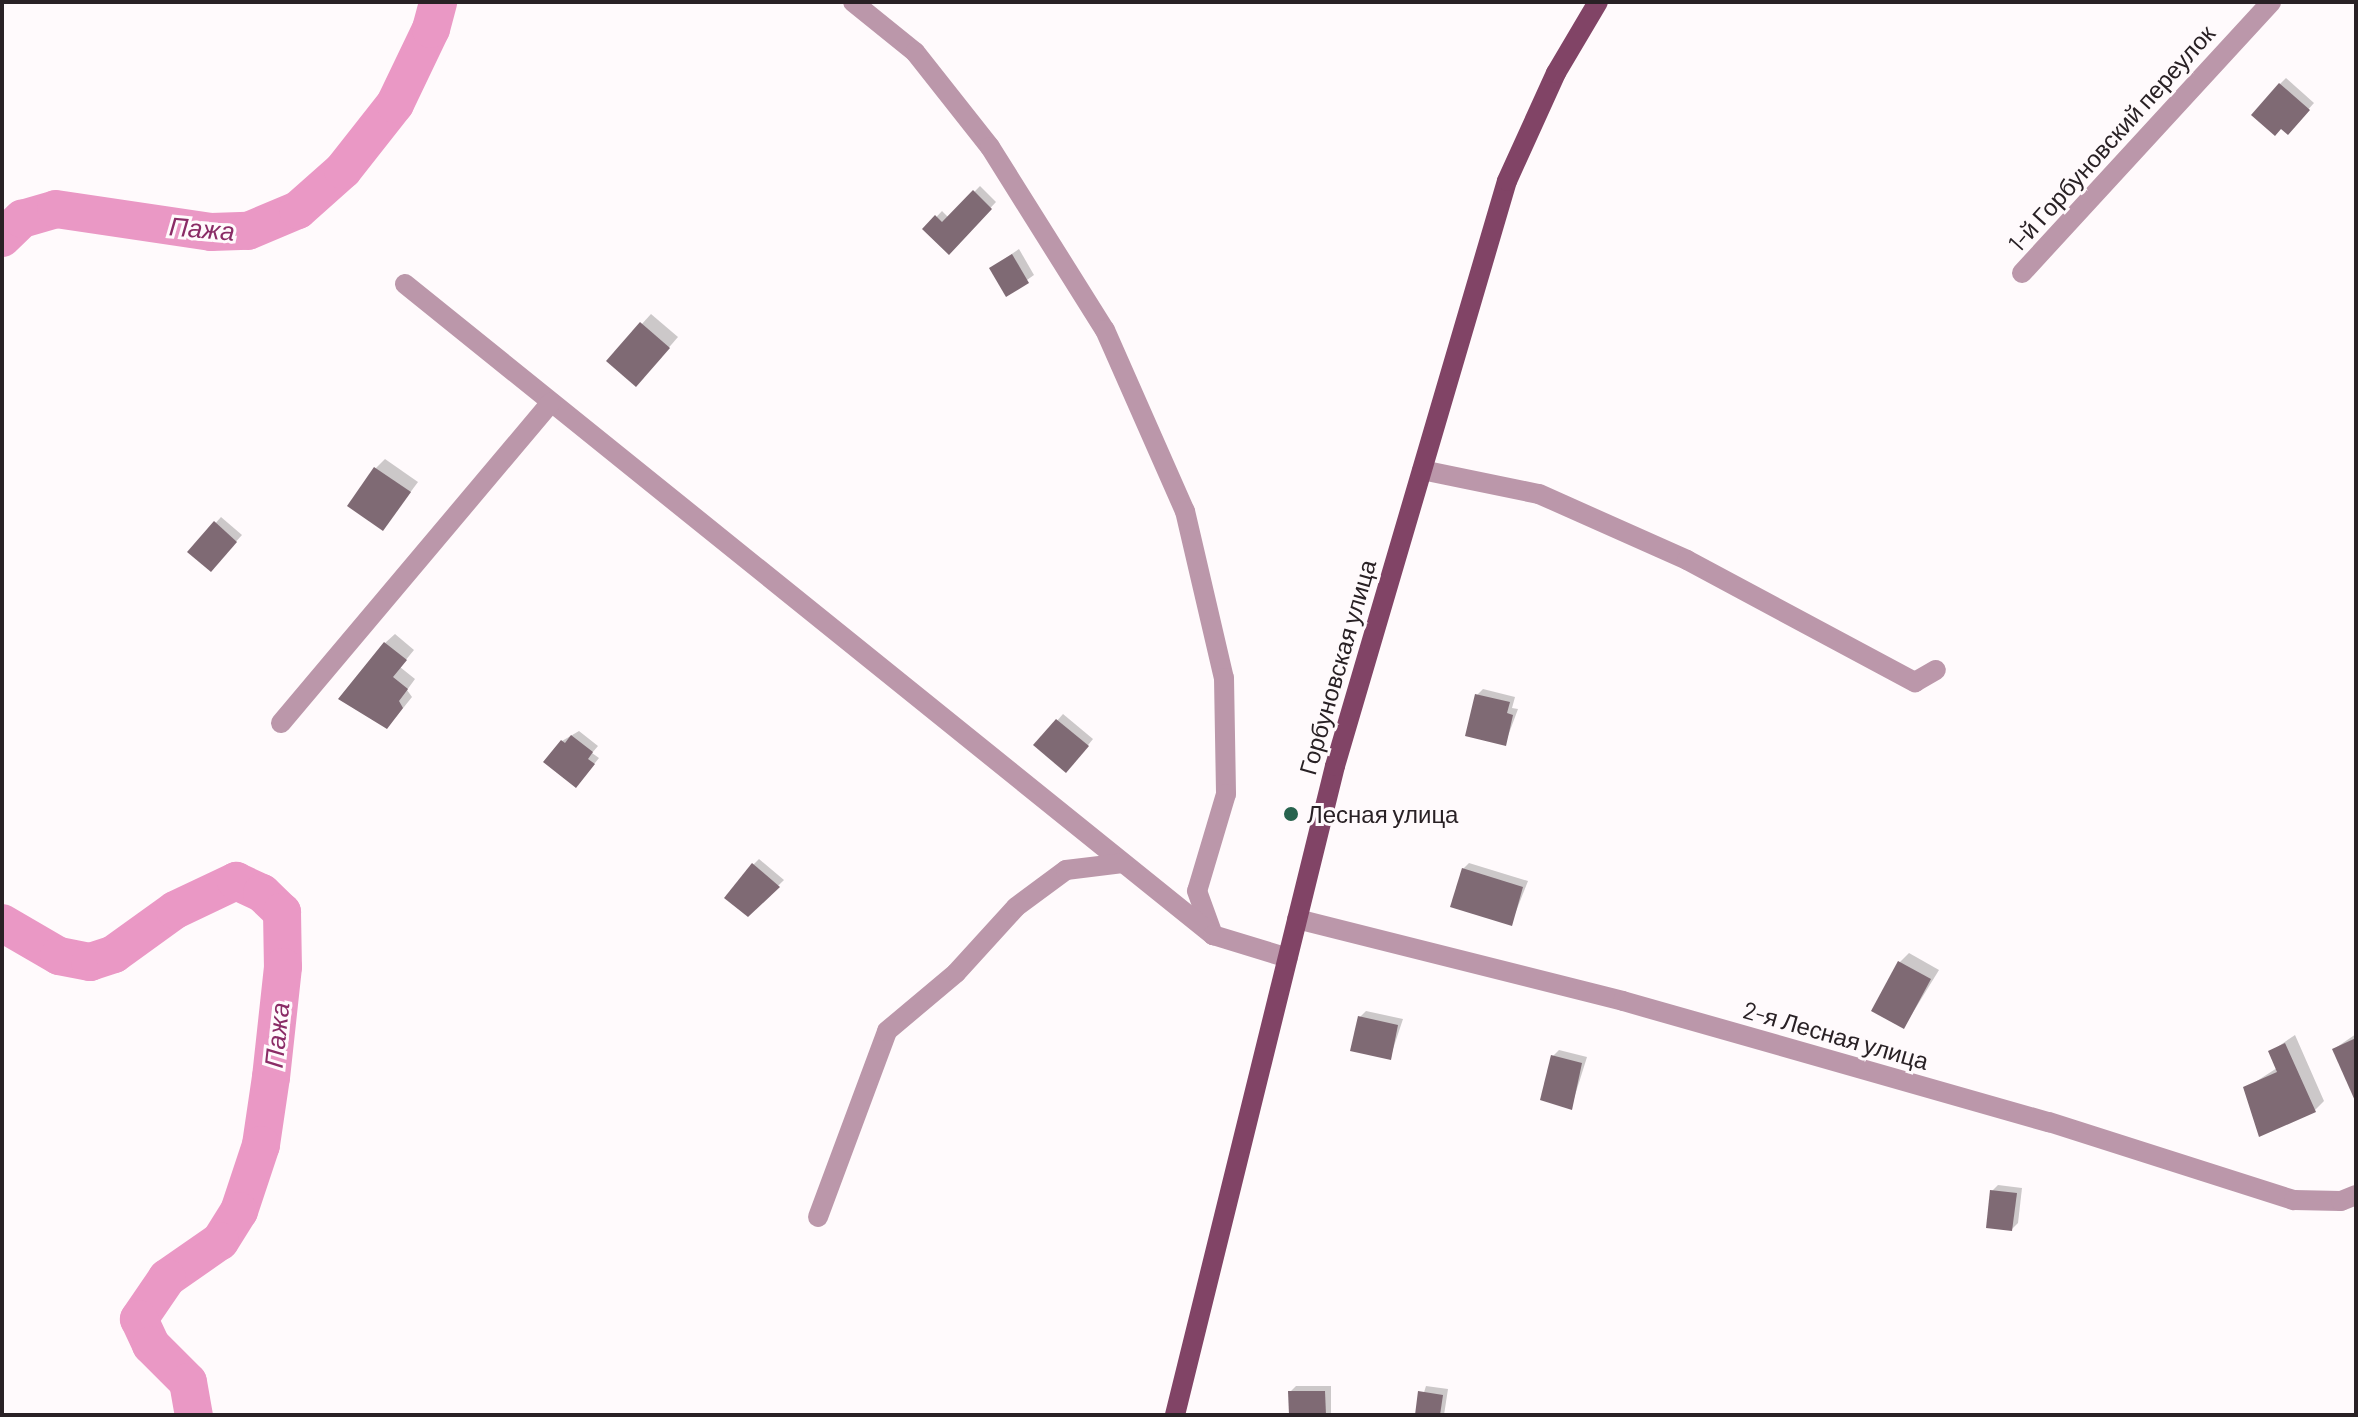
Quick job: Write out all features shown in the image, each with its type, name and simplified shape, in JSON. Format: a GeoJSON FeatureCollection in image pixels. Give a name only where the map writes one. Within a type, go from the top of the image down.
{"type":"FeatureCollection","features":[{"type":"Feature","properties":{"kind":"main road","name":"Горбуновская улица"},"geometry":{"type":"LineString","coordinates":[[1175,1415],[1335,766],[1507,181],[1556,73],[1598,2]]}},
{"type":"Feature","properties":{"kind":"street"},"geometry":{"type":"LineString","coordinates":[[853,2],[915,52],[990,147],[1105,330],[1185,511],[1224,678],[1226,794],[1197,891],[1213,935]]}},
{"type":"Feature","properties":{"kind":"street","name":"1-й Горбуновский переулок"},"geometry":{"type":"LineString","coordinates":[[2022,273],[2271,2]]}},
{"type":"Feature","properties":{"kind":"street"},"geometry":{"type":"LineString","coordinates":[[405,284],[1213,935],[1288,958]]}},
{"type":"Feature","properties":{"kind":"street"},"geometry":{"type":"LineString","coordinates":[[281,723],[551,402]]}},
{"type":"Feature","properties":{"kind":"street"},"geometry":{"type":"LineString","coordinates":[[1422,470],[1539,494],[1687,560],[1915,682],[1936,670]]}},
{"type":"Feature","properties":{"kind":"street"},"geometry":{"type":"LineString","coordinates":[[818,1217],[887,1031],[956,973],[1016,907],[1066,870],[1123,863]]}},
{"type":"Feature","properties":{"kind":"street","name":"2-я Лесная улица"},"geometry":{"type":"LineString","coordinates":[[1297,919],[1623,1001],[2049,1122],[2294,1200],[2341,1201],[2356,1195]]}},
{"type":"Feature","properties":{"kind":"building"},"geometry":{"type":"Polygon","coordinates":[[[2279,83],[2310,110],[2288,135],[2281,129],[2275,136],[2251,115],[2279,83]]]}},
{"type":"Feature","properties":{"kind":"building"},"geometry":{"type":"Polygon","coordinates":[[[973,190],[992,209],[949,255],[922,229],[935,215],[942,222],[973,190]]]}},
{"type":"Feature","properties":{"kind":"building"},"geometry":{"type":"Polygon","coordinates":[[[1012,254],[1029,283],[1006,297],[989,268],[1012,254]]]}},
{"type":"Feature","properties":{"kind":"building"},"geometry":{"type":"Polygon","coordinates":[[[640,322],[670,348],[636,387],[606,361],[640,322]]]}},
{"type":"Feature","properties":{"kind":"building"},"geometry":{"type":"Polygon","coordinates":[[[374,467],[411,492],[383,531],[347,506],[374,467]]]}},
{"type":"Feature","properties":{"kind":"building"},"geometry":{"type":"Polygon","coordinates":[[[214,521],[237,542],[211,572],[187,552],[214,521]]]}},
{"type":"Feature","properties":{"kind":"building"},"geometry":{"type":"Polygon","coordinates":[[[384,642],[407,660],[393,677],[408,689],[399,701],[403,708],[387,729],[338,699],[384,642]]]}},
{"type":"Feature","properties":{"kind":"building"},"geometry":{"type":"Polygon","coordinates":[[[1475,694],[1510,702],[1507,713],[1513,715],[1506,746],[1465,736],[1475,694]]]}},
{"type":"Feature","properties":{"kind":"building"},"geometry":{"type":"Polygon","coordinates":[[[1056,719],[1089,746],[1066,773],[1033,745],[1056,719]]]}},
{"type":"Feature","properties":{"kind":"building"},"geometry":{"type":"Polygon","coordinates":[[[571,735],[593,752],[588,759],[595,764],[576,788],[543,762],[561,740],[565,743],[571,735]]]}},
{"type":"Feature","properties":{"kind":"building"},"geometry":{"type":"Polygon","coordinates":[[[752,863],[780,887],[748,917],[724,898],[752,863]]]}},
{"type":"Feature","properties":{"kind":"building"},"geometry":{"type":"Polygon","coordinates":[[[1462,868],[1523,887],[1512,926],[1450,907],[1462,868]]]}},
{"type":"Feature","properties":{"kind":"building"},"geometry":{"type":"Polygon","coordinates":[[[1898,961],[1931,979],[1904,1029],[1871,1011],[1898,961]]]}},
{"type":"Feature","properties":{"kind":"building"},"geometry":{"type":"Polygon","coordinates":[[[1358,1016],[1398,1025],[1391,1060],[1350,1051],[1358,1016]]]}},
{"type":"Feature","properties":{"kind":"building"},"geometry":{"type":"Polygon","coordinates":[[[2356,1038],[2356,1103],[2332,1049],[2356,1038]]]}},
{"type":"Feature","properties":{"kind":"building"},"geometry":{"type":"Polygon","coordinates":[[[2285,1043],[2316,1112],[2259,1137],[2243,1087],[2277,1072],[2268,1051],[2285,1043]]]}},
{"type":"Feature","properties":{"kind":"building"},"geometry":{"type":"Polygon","coordinates":[[[1551,1055],[1582,1063],[1572,1110],[1540,1100],[1551,1055]]]}},
{"type":"Feature","properties":{"kind":"building"},"geometry":{"type":"Polygon","coordinates":[[[1990,1190],[2017,1193],[2012,1231],[1986,1228],[1990,1190]]]}},
{"type":"Feature","properties":{"kind":"building"},"geometry":{"type":"Polygon","coordinates":[[[1288,1391],[1325,1391],[1326,1415],[1289,1415],[1288,1391]]]}},
{"type":"Feature","properties":{"kind":"building"},"geometry":{"type":"Polygon","coordinates":[[[1418,1391],[1443,1395],[1440,1415],[1415,1415],[1418,1391]]]}},
{"type":"Feature","properties":{"kind":"waterway","name":"Пажа"},"geometry":{"type":"LineString","coordinates":[[2,238],[22,219],[56,209],[211,232],[248,231],[298,210],[343,170],[395,104],[431,29],[438,2]]}},
{"type":"Feature","properties":{"kind":"waterway","name":"Пажа"},"geometry":{"type":"LineString","coordinates":[[2,923],[59,956],[90,962],[114,954],[175,910],[236,881],[262,893],[282,912],[283,967],[271,1077],[261,1145],[239,1211],[220,1241],[167,1278],[139,1319],[151,1345],[188,1382],[194,1415]]}},
{"type":"Feature","properties":{"kind":"place","name":"Лесная улица"},"geometry":{"type":"Point","coordinates":[1291,814]}}]}
